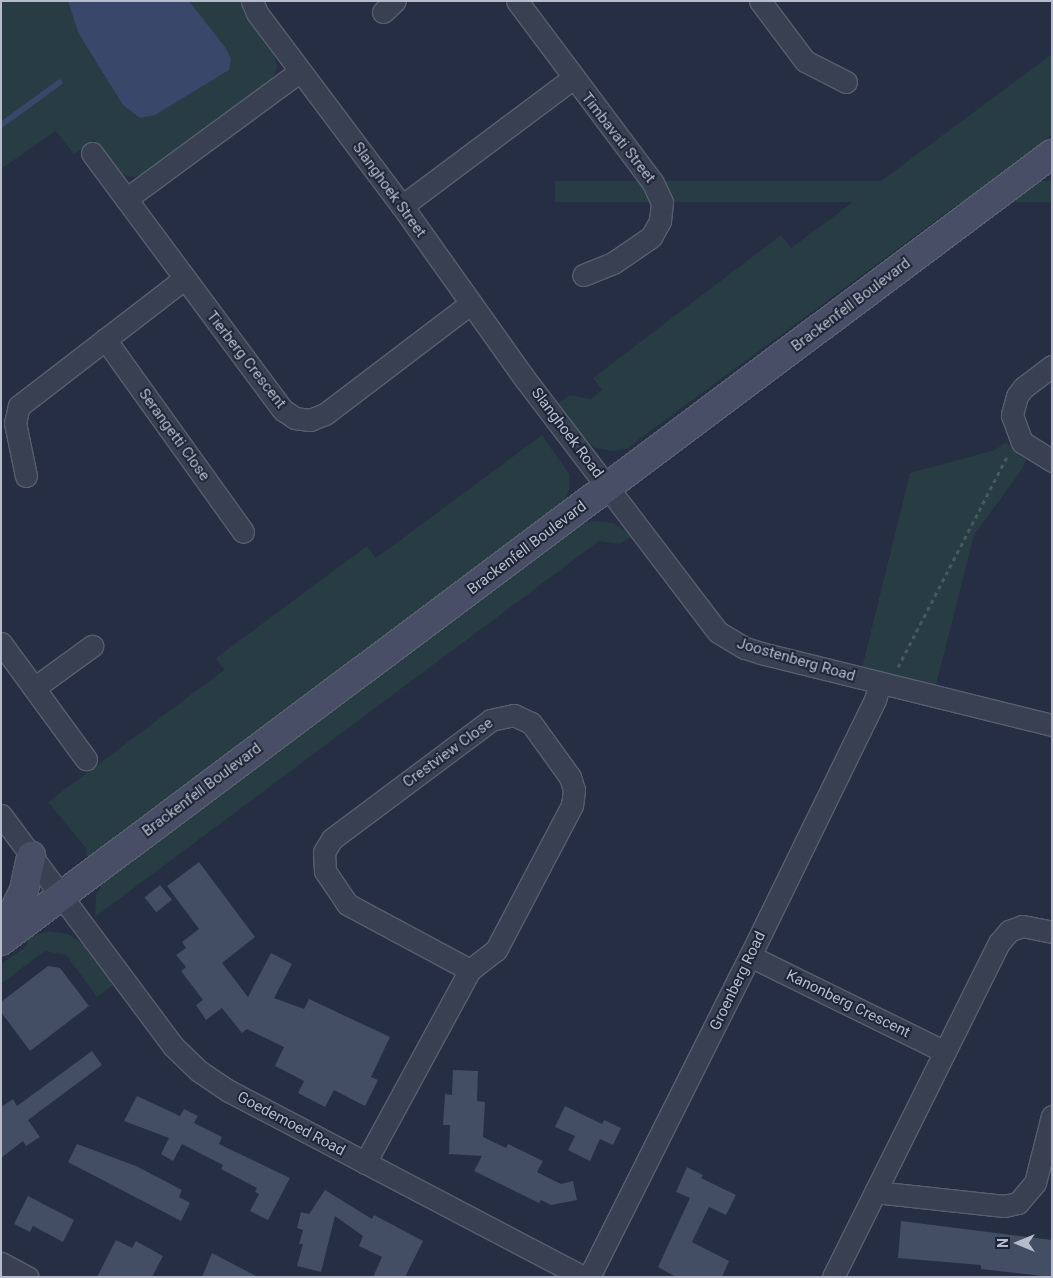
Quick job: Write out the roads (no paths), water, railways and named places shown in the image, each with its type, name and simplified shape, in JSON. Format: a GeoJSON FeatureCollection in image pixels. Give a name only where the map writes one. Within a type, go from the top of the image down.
{"type":"FeatureCollection","features":[{"type":"Feature","properties":{"kind":"street","name":"Slanghoek Street"},"geometry":{"type":"LineString","coordinates":[[252,1],[300,71],[402,206],[525,379]]}},
{"type":"Feature","properties":{"kind":"street","name":"Timbavati Street"},"geometry":{"type":"LineString","coordinates":[[517,1],[572,79],[652,183],[662,208],[660,222],[651,236],[613,263],[583,275]]}},
{"type":"Feature","properties":{"kind":"street"},"geometry":{"type":"LineString","coordinates":[[760,1],[805,61],[846,82]]}},
{"type":"Feature","properties":{"kind":"street"},"geometry":{"type":"LineString","coordinates":[[126,199],[300,71]]}},
{"type":"Feature","properties":{"kind":"street","name":"Timbavati Street"},"geometry":{"type":"LineString","coordinates":[[402,206],[572,79]]}},
{"type":"Feature","properties":{"kind":"street","name":"Tierberg Crescent"},"geometry":{"type":"LineString","coordinates":[[92,153],[283,410],[302,420],[324,414],[470,304]]}},
{"type":"Feature","properties":{"kind":"street","name":"Brackenfell Boulevard"},"geometry":{"type":"LineString","coordinates":[[1,941],[609,488],[1052,154]]}},
{"type":"Feature","properties":{"kind":"street"},"geometry":{"type":"LineString","coordinates":[[26,476],[15,423],[19,406],[184,279]]}},
{"type":"Feature","properties":{"kind":"street","name":"Serangetti Close"},"geometry":{"type":"LineString","coordinates":[[105,339],[243,532]]}},
{"type":"Feature","properties":{"kind":"street"},"geometry":{"type":"LineString","coordinates":[[1052,366],[1017,396],[1013,425],[1022,442],[1052,461]]}},
{"type":"Feature","properties":{"kind":"street","name":"Slanghoek Road"},"geometry":{"type":"LineString","coordinates":[[525,379],[609,488]]}},
{"type":"Feature","properties":{"kind":"street","name":"Joostenberg Road"},"geometry":{"type":"LineString","coordinates":[[609,488],[707,621],[730,641],[745,648],[1052,725]]}},
{"type":"Feature","properties":{"kind":"street"},"geometry":{"type":"LineString","coordinates":[[1,643],[86,759]]}},
{"type":"Feature","properties":{"kind":"street"},"geometry":{"type":"LineString","coordinates":[[34,688],[92,646]]}},
{"type":"Feature","properties":{"kind":"street","name":"Groenberg Road"},"geometry":{"type":"LineString","coordinates":[[589,1277],[750,956],[875,700],[885,684]]}},
{"type":"Feature","properties":{"kind":"street","name":"Crestview Close"},"geometry":{"type":"LineString","coordinates":[[364,1162],[470,970],[496,950],[574,798],[573,784],[567,772],[530,723],[514,715],[490,720],[332,839],[324,852],[325,871],[347,904],[470,970]]}},
{"type":"Feature","properties":{"kind":"street","name":"Goedemoed Road"},"geometry":{"type":"LineString","coordinates":[[1,815],[173,1046],[192,1065],[229,1091],[584,1277]]}},
{"type":"Feature","properties":{"kind":"street"},"geometry":{"type":"LineString","coordinates":[[1,937],[24,890],[31,856]]}},
{"type":"Feature","properties":{"kind":"street"},"geometry":{"type":"LineString","coordinates":[[833,1277],[1004,936],[1022,926],[1052,932]]}},
{"type":"Feature","properties":{"kind":"street","name":"Kanonberg Crescent"},"geometry":{"type":"LineString","coordinates":[[750,956],[945,1052]]}},
{"type":"Feature","properties":{"kind":"street"},"geometry":{"type":"LineString","coordinates":[[875,1192],[997,1206],[1018,1202],[1035,1182],[1052,1116]]}},
{"type":"Feature","properties":{"kind":"street"},"geometry":{"type":"LineString","coordinates":[[1,1263],[27,1277]]}},
{"type":"Feature","properties":{"kind":"water"},"geometry":{"type":"Polygon","coordinates":[[[68,1],[189,1],[225,47],[231,59],[229,70],[155,115],[140,118],[123,105],[95,60],[78,32],[68,1]]]}},
{"type":"Feature","properties":{"kind":"waterway"},"geometry":{"type":"LineString","coordinates":[[1,125],[59,83]]}}]}
